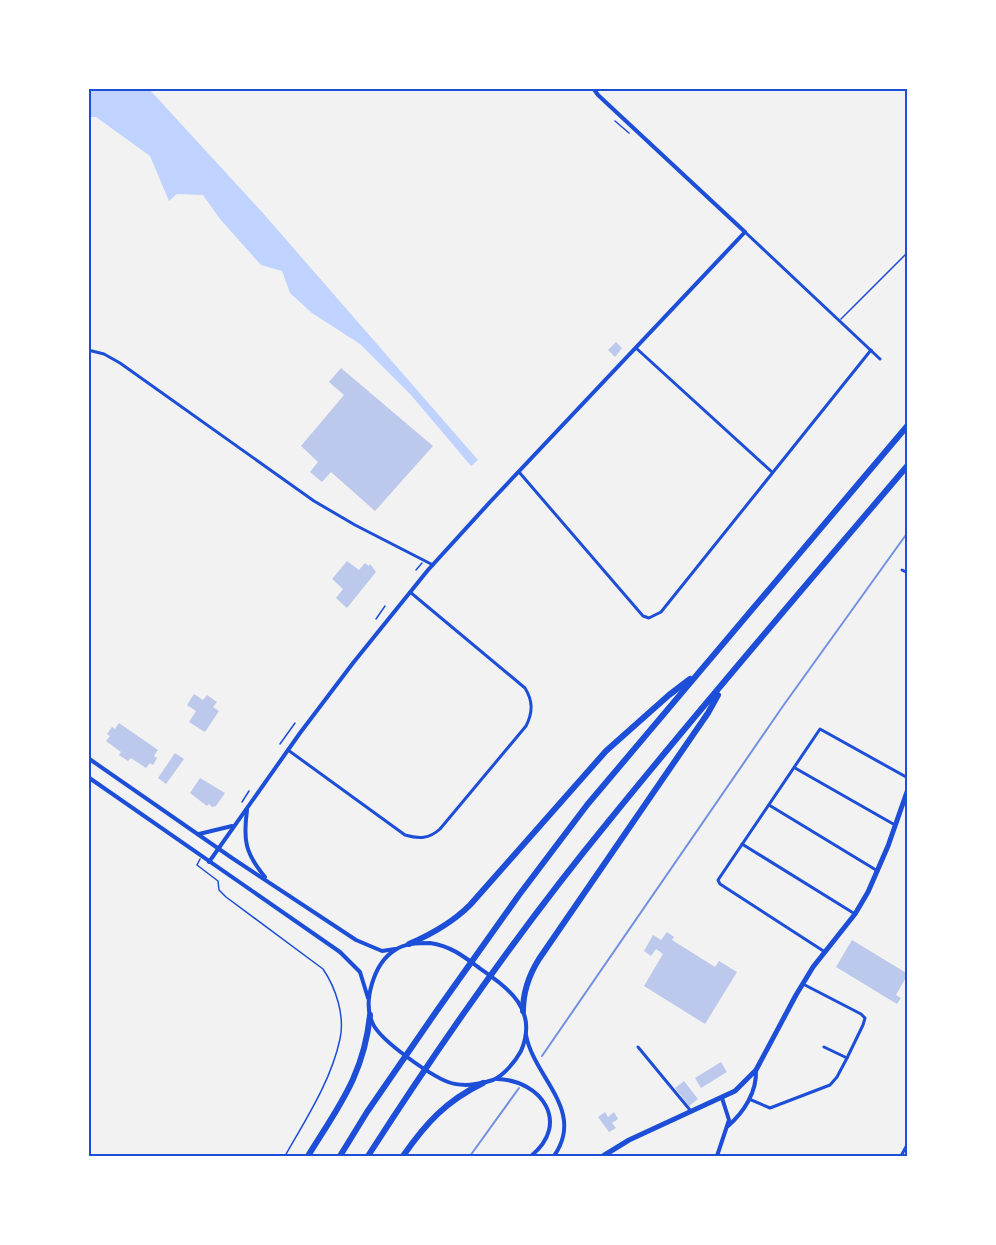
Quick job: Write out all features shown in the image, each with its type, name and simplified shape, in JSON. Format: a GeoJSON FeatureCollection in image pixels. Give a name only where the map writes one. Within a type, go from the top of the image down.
{"type":"FeatureCollection","features":[{"type":"Feature","properties":{"kind":"highway"},"geometry":{"type":"LineString","coordinates":[[340,1156],[367,1112],[519,895],[587,805],[908,425]]}},
{"type":"Feature","properties":{"kind":"highway"},"geometry":{"type":"LineString","coordinates":[[368,1156],[456,1023],[607,823],[908,465]]}},
{"type":"Feature","properties":{"kind":"highway"},"geometry":{"type":"LineString","coordinates":[[409,944],[428,936],[463,912],[606,750],[699,672]]}},
{"type":"Feature","properties":{"kind":"highway"},"geometry":{"type":"LineString","coordinates":[[524,1011],[525,990],[539,959],[708,713],[728,678]]}},
{"type":"Feature","properties":{"kind":"highway"},"geometry":{"type":"LineString","coordinates":[[308,1156],[358,1070],[368,1036],[369,1015]]}},
{"type":"Feature","properties":{"kind":"highway"},"geometry":{"type":"LineString","coordinates":[[403,1156],[431,1118],[445,1106],[483,1083]]}},
{"type":"Feature","properties":{"kind":"main road"},"geometry":{"type":"LineString","coordinates":[[603,1156],[629,1140],[735,1091],[756,1070],[802,984],[855,914],[878,871],[908,789]]}},
{"type":"Feature","properties":{"kind":"street"},"geometry":{"type":"LineString","coordinates":[[593,88],[880,359]]}},
{"type":"Feature","properties":{"kind":"street"},"geometry":{"type":"LineString","coordinates":[[209,862],[288,750],[410,592],[519,472],[745,232]]}},
{"type":"Feature","properties":{"kind":"street"},"geometry":{"type":"LineString","coordinates":[[636,347],[772,472]]}},
{"type":"Feature","properties":{"kind":"street"},"geometry":{"type":"LineString","coordinates":[[88,350],[104,354],[120,363],[320,505],[433,565]]}},
{"type":"Feature","properties":{"kind":"street"},"geometry":{"type":"LineString","coordinates":[[519,472],[643,616],[649,618],[661,612],[871,350]]}},
{"type":"Feature","properties":{"kind":"street"},"geometry":{"type":"LineString","coordinates":[[902,570],[908,573]]}},
{"type":"Feature","properties":{"kind":"street"},"geometry":{"type":"LineString","coordinates":[[288,750],[405,835],[426,838],[440,829],[526,726],[532,709],[531,697],[525,688],[410,592]]}},
{"type":"Feature","properties":{"kind":"street"},"geometry":{"type":"LineString","coordinates":[[825,952],[720,884],[718,880],[820,729],[908,778]]}},
{"type":"Feature","properties":{"kind":"street"},"geometry":{"type":"LineString","coordinates":[[88,758],[218,848],[362,943],[382,951],[395,950]]}},
{"type":"Feature","properties":{"kind":"street"},"geometry":{"type":"LineString","coordinates":[[794,767],[895,825]]}},
{"type":"Feature","properties":{"kind":"street"},"geometry":{"type":"LineString","coordinates":[[88,777],[339,951],[360,972],[369,999],[369,1015],[378,1032],[388,1042],[437,1076],[448,1082],[459,1084],[483,1083],[496,1078],[518,1056],[525,1032]]}},
{"type":"Feature","properties":{"kind":"street"},"geometry":{"type":"LineString","coordinates":[[769,805],[878,871]]}},
{"type":"Feature","properties":{"kind":"street"},"geometry":{"type":"LineString","coordinates":[[248,809],[244,832],[249,856],[269,882]]}},
{"type":"Feature","properties":{"kind":"street"},"geometry":{"type":"LineString","coordinates":[[198,834],[234,825]]}},
{"type":"Feature","properties":{"kind":"street"},"geometry":{"type":"LineString","coordinates":[[742,844],[855,914]]}},
{"type":"Feature","properties":{"kind":"street"},"geometry":{"type":"LineString","coordinates":[[369,999],[379,968],[385,959],[395,950],[409,944],[430,943],[453,949],[506,986],[524,1011],[525,1032],[532,1056],[558,1098],[564,1115],[561,1141],[554,1156]]}},
{"type":"Feature","properties":{"kind":"street"},"geometry":{"type":"LineString","coordinates":[[749,1099],[771,1108],[830,1085],[837,1077],[863,1025],[865,1018],[861,1014],[802,984]]}},
{"type":"Feature","properties":{"kind":"street"},"geometry":{"type":"LineString","coordinates":[[638,1047],[691,1112]]}},
{"type":"Feature","properties":{"kind":"street"},"geometry":{"type":"LineString","coordinates":[[824,1047],[847,1058]]}},
{"type":"Feature","properties":{"kind":"street"},"geometry":{"type":"LineString","coordinates":[[728,1126],[736,1119],[749,1099],[757,1082],[756,1070]]}},
{"type":"Feature","properties":{"kind":"street"},"geometry":{"type":"LineString","coordinates":[[496,1078],[523,1083],[534,1090],[545,1103],[549,1128],[543,1144],[531,1156]]}},
{"type":"Feature","properties":{"kind":"street"},"geometry":{"type":"LineString","coordinates":[[717,1156],[729,1118],[722,1098]]}},
{"type":"Feature","properties":{"kind":"street"},"geometry":{"type":"LineString","coordinates":[[901,1156],[908,1143]]}},
{"type":"Feature","properties":{"kind":"lane"},"geometry":{"type":"LineString","coordinates":[[839,321],[908,252]]}},
{"type":"Feature","properties":{"kind":"path"},"geometry":{"type":"LineString","coordinates":[[615,121],[629,133]]}},
{"type":"Feature","properties":{"kind":"path"},"geometry":{"type":"LineString","coordinates":[[376,619],[385,606]]}},
{"type":"Feature","properties":{"kind":"path"},"geometry":{"type":"LineString","coordinates":[[280,744],[295,723]]}},
{"type":"Feature","properties":{"kind":"path"},"geometry":{"type":"LineString","coordinates":[[242,802],[249,791]]}},
{"type":"Feature","properties":{"kind":"path"},"geometry":{"type":"LineString","coordinates":[[199,861],[198,867],[218,881],[219,890],[226,897],[323,969],[332,982],[340,1009],[341,1038],[323,1088],[285,1156]]}},
{"type":"Feature","properties":{"kind":"water"},"geometry":{"type":"Polygon","coordinates":[[[89,88],[149,89],[262,212],[478,460],[471,466],[411,395],[360,344],[312,313],[290,293],[282,271],[261,265],[220,219],[203,195],[177,194],[169,201],[150,156],[96,117],[89,117],[89,88]]]}},
{"type":"Feature","properties":{"kind":"building"},"geometry":{"type":"Polygon","coordinates":[[[616,342],[622,348],[615,357],[608,350],[616,342]]]}},
{"type":"Feature","properties":{"kind":"building"},"geometry":{"type":"Polygon","coordinates":[[[341,368],[433,446],[375,511],[331,472],[322,482],[310,472],[318,462],[301,446],[344,395],[329,382],[341,368]]]}},
{"type":"Feature","properties":{"kind":"building"},"geometry":{"type":"Polygon","coordinates":[[[347,561],[359,570],[365,563],[369,566],[370,564],[376,572],[347,608],[336,598],[343,589],[332,579],[347,561]]]}},
{"type":"Feature","properties":{"kind":"building"},"geometry":{"type":"Polygon","coordinates":[[[194,694],[203,700],[207,695],[217,702],[213,707],[219,711],[205,732],[189,722],[196,711],[187,705],[194,694]]]}},
{"type":"Feature","properties":{"kind":"building"},"geometry":{"type":"Polygon","coordinates":[[[119,723],[158,750],[154,756],[157,758],[153,765],[150,763],[146,768],[131,758],[128,761],[119,755],[121,752],[106,741],[110,736],[107,734],[112,727],[115,729],[119,723]]]}},
{"type":"Feature","properties":{"kind":"building"},"geometry":{"type":"Polygon","coordinates":[[[175,753],[184,759],[166,784],[158,778],[175,753]]]}},
{"type":"Feature","properties":{"kind":"building"},"geometry":{"type":"Polygon","coordinates":[[[200,778],[225,793],[216,806],[212,807],[209,804],[207,806],[190,793],[200,778]]]}},
{"type":"Feature","properties":{"kind":"building"},"geometry":{"type":"Polygon","coordinates":[[[667,932],[674,937],[672,940],[715,967],[719,961],[737,972],[705,1024],[644,986],[663,954],[656,949],[651,956],[644,951],[653,935],[661,940],[667,932]]]}},
{"type":"Feature","properties":{"kind":"building"},"geometry":{"type":"Polygon","coordinates":[[[852,940],[908,974],[896,995],[901,998],[897,1004],[836,967],[852,940]]]}},
{"type":"Feature","properties":{"kind":"building"},"geometry":{"type":"Polygon","coordinates":[[[721,1062],[727,1072],[701,1088],[695,1078],[721,1062]]]}},
{"type":"Feature","properties":{"kind":"building"},"geometry":{"type":"Polygon","coordinates":[[[684,1081],[698,1099],[689,1106],[675,1088],[684,1081]]]}},
{"type":"Feature","properties":{"kind":"building"},"geometry":{"type":"Polygon","coordinates":[[[605,1112],[608,1117],[614,1112],[618,1119],[612,1123],[616,1128],[609,1132],[598,1117],[605,1112]]]}},
{"type":"Feature","properties":{"kind":"railway"},"geometry":{"type":"LineString","coordinates":[[542,1056],[783,706],[908,532]]}},
{"type":"Feature","properties":{"kind":"railway"},"geometry":{"type":"LineString","coordinates":[[470,1156],[519,1088]]}}]}
